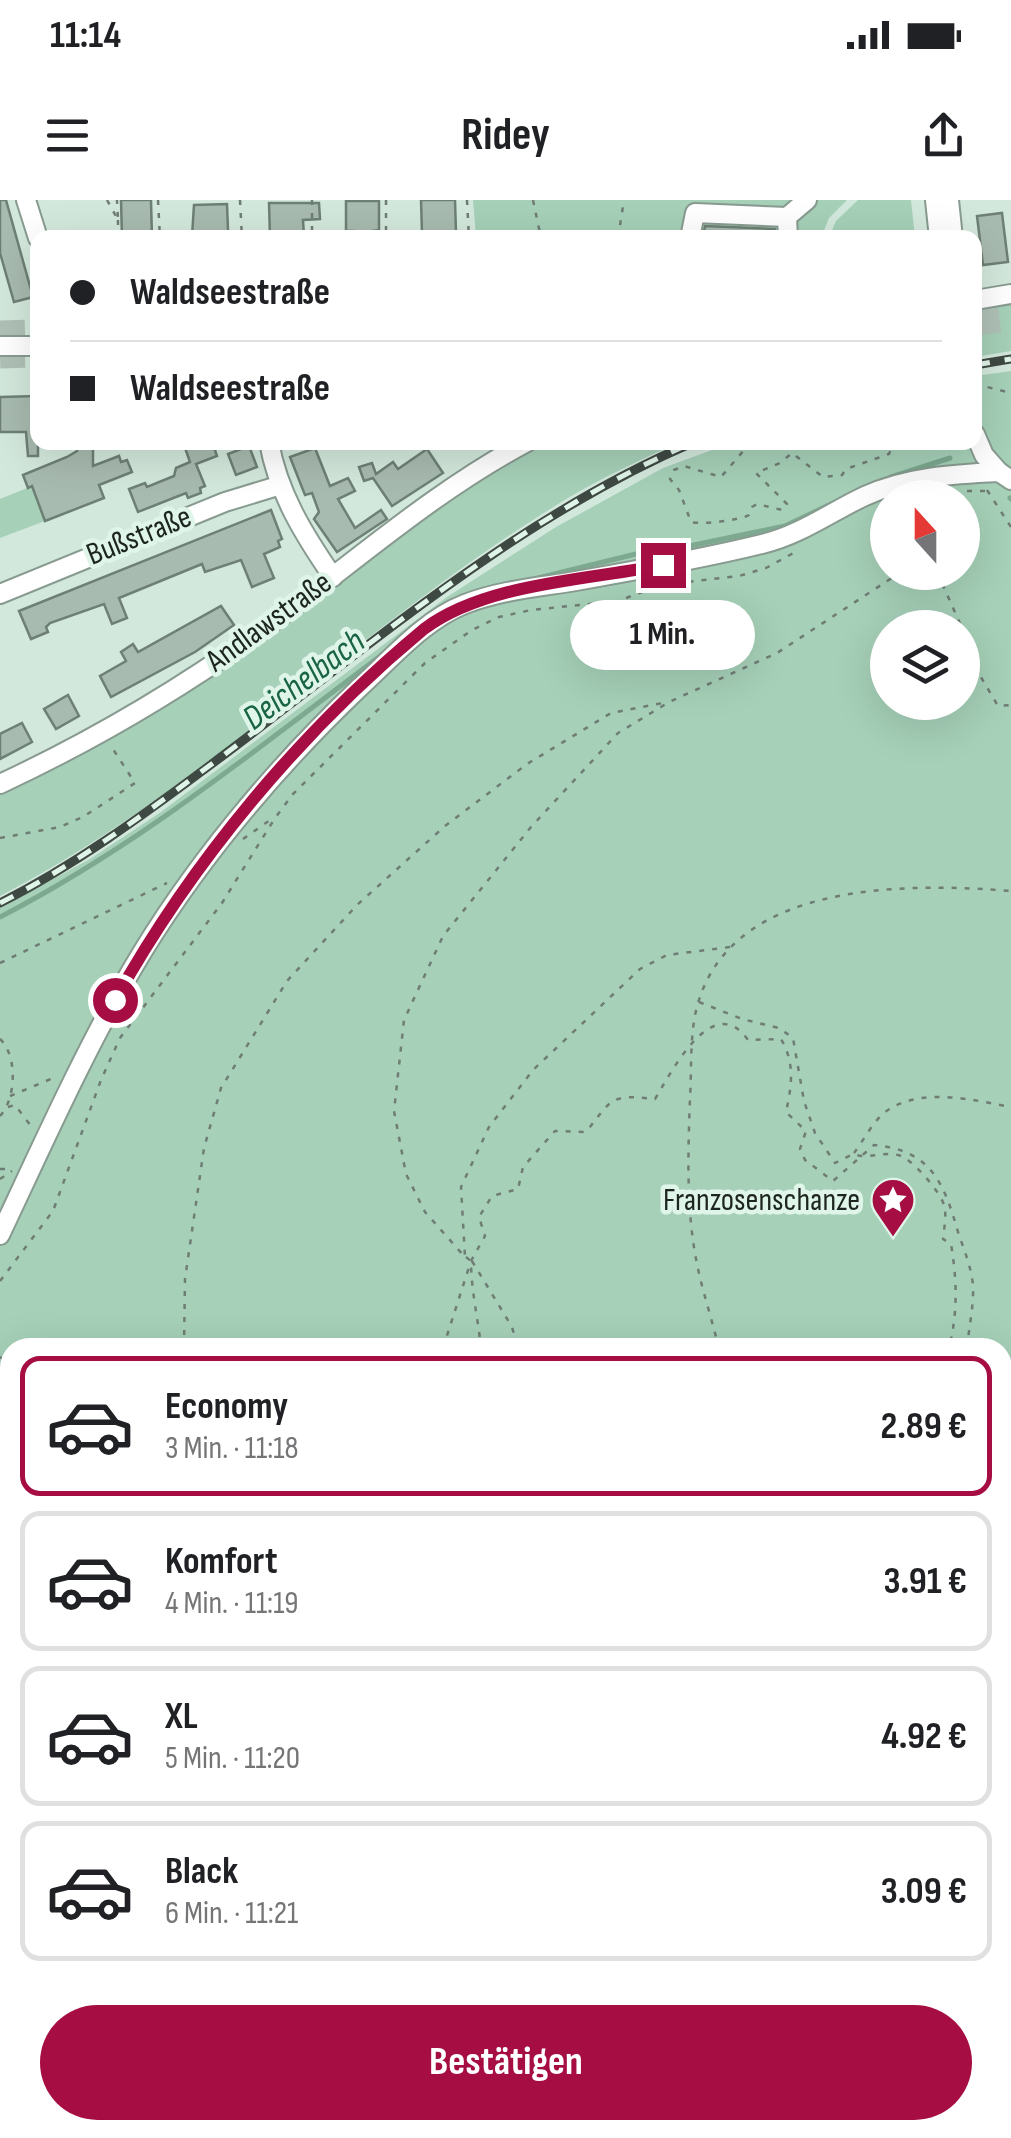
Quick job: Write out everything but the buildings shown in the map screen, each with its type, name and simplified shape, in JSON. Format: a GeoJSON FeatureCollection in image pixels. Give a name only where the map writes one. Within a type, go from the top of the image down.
{"type":"FeatureCollection","features":[{"type":"Feature","properties":{"kind":"street"},"geometry":{"type":"LineString","coordinates":[[26,200],[35,230]]}},
{"type":"Feature","properties":{"kind":"street"},"geometry":{"type":"LineString","coordinates":[[692,230],[695,213],[787,217],[807,200]]}},
{"type":"Feature","properties":{"kind":"street"},"geometry":{"type":"LineString","coordinates":[[935,200],[938,230]]}},
{"type":"Feature","properties":{"kind":"street"},"geometry":{"type":"LineString","coordinates":[[949,200],[953,230]]}},
{"type":"Feature","properties":{"kind":"street"},"geometry":{"type":"LineString","coordinates":[[787,217],[788,230]]}},
{"type":"Feature","properties":{"kind":"street"},"geometry":{"type":"LineString","coordinates":[[982,299],[1011,294]]}},
{"type":"Feature","properties":{"kind":"street"},"geometry":{"type":"LineString","coordinates":[[1,341],[30,345]]}},
{"type":"Feature","properties":{"kind":"street"},"geometry":{"type":"LineString","coordinates":[[271,450],[281,485],[301,530],[333,577]]}},
{"type":"Feature","properties":{"kind":"street","name":"Andlawstraße"},"geometry":{"type":"LineString","coordinates":[[0,784],[102,731],[200,672],[428,503],[514,450]]}},
{"type":"Feature","properties":{"kind":"street"},"geometry":{"type":"LineString","coordinates":[[982,450],[1005,476]]}},
{"type":"Feature","properties":{"kind":"street"},"geometry":{"type":"LineString","coordinates":[[0,1235],[78,1068],[154,936],[202,868],[286,759],[406,644],[449,611],[505,592],[628,572],[766,543],[800,531],[867,495],[904,482],[1005,476]]}},
{"type":"Feature","properties":{"kind":"street","name":"Bußstraße"},"geometry":{"type":"LineString","coordinates":[[0,594],[225,502],[281,485]]}},
{"type":"Feature","properties":{"kind":"path"},"geometry":{"type":"LineString","coordinates":[[107,200],[118,220]]}},
{"type":"Feature","properties":{"kind":"path"},"geometry":{"type":"LineString","coordinates":[[117,200],[118,230]]}},
{"type":"Feature","properties":{"kind":"path"},"geometry":{"type":"LineString","coordinates":[[158,200],[160,230]]}},
{"type":"Feature","properties":{"kind":"path"},"geometry":{"type":"LineString","coordinates":[[240,200],[242,230]]}},
{"type":"Feature","properties":{"kind":"path"},"geometry":{"type":"LineString","coordinates":[[312,200],[312,230]]}},
{"type":"Feature","properties":{"kind":"path"},"geometry":{"type":"LineString","coordinates":[[386,200],[386,230]]}},
{"type":"Feature","properties":{"kind":"path"},"geometry":{"type":"LineString","coordinates":[[467,200],[469,230]]}},
{"type":"Feature","properties":{"kind":"path"},"geometry":{"type":"LineString","coordinates":[[533,200],[539,230]]}},
{"type":"Feature","properties":{"kind":"path"},"geometry":{"type":"LineString","coordinates":[[619,230],[624,200]]}},
{"type":"Feature","properties":{"kind":"path"},"geometry":{"type":"LineString","coordinates":[[982,386],[1011,393]]}},
{"type":"Feature","properties":{"kind":"path"},"geometry":{"type":"LineString","coordinates":[[742,450],[722,477],[684,466],[674,470],[670,479],[679,490],[691,522],[700,525],[742,519],[757,504],[782,510],[787,504],[756,473],[792,453],[822,477],[842,476],[846,468],[889,454],[891,450]]}},
{"type":"Feature","properties":{"kind":"path"},"geometry":{"type":"LineString","coordinates":[[1005,476],[986,491],[1011,528]]}},
{"type":"Feature","properties":{"kind":"path"},"geometry":{"type":"LineString","coordinates":[[0,1281],[52,1212],[120,1038],[222,903],[274,818],[425,663],[472,630],[498,618],[531,610],[618,601],[661,585],[739,576],[766,568],[808,544]]}},
{"type":"Feature","properties":{"kind":"path"},"geometry":{"type":"LineString","coordinates":[[515,1338],[472,1261],[425,1212],[406,1174],[394,1112],[404,1020],[443,936],[531,828],[618,732],[669,702],[777,653],[874,590]]}},
{"type":"Feature","properties":{"kind":"path"},"geometry":{"type":"LineString","coordinates":[[980,675],[998,706],[1011,704]]}},
{"type":"Feature","properties":{"kind":"path"},"geometry":{"type":"LineString","coordinates":[[184,1338],[185,1279],[204,1148],[221,1088],[287,981],[356,906],[445,826],[528,764],[610,713],[669,702]]}},
{"type":"Feature","properties":{"kind":"path"},"geometry":{"type":"LineString","coordinates":[[0,838],[60,827],[136,783],[102,731]]}},
{"type":"Feature","properties":{"kind":"path"},"geometry":{"type":"LineString","coordinates":[[0,963],[172,880]]}},
{"type":"Feature","properties":{"kind":"path"},"geometry":{"type":"LineString","coordinates":[[717,1338],[696,1262],[690,1199],[693,1041],[698,1002],[730,948],[756,925],[793,906],[841,895],[950,888],[1011,891]]}},
{"type":"Feature","properties":{"kind":"path"},"geometry":{"type":"LineString","coordinates":[[465,1257],[461,1186],[489,1127],[533,1070],[640,969],[668,955],[730,948]]}},
{"type":"Feature","properties":{"kind":"path"},"geometry":{"type":"LineString","coordinates":[[698,1002],[779,1028],[792,1038],[804,1101],[816,1133],[835,1164],[853,1154],[885,1112],[905,1102],[931,1098],[1011,1106]]}},
{"type":"Feature","properties":{"kind":"path"},"geometry":{"type":"LineString","coordinates":[[446,1338],[484,1236],[479,1217],[492,1196],[518,1189],[523,1167],[556,1131],[586,1132],[608,1104],[622,1095],[655,1099],[693,1041],[712,1027],[726,1023],[740,1028],[748,1040],[781,1038],[788,1052],[793,1082],[786,1112],[806,1131],[800,1149],[805,1160],[833,1181],[874,1146],[899,1147],[942,1182],[969,1258],[973,1288],[968,1338]]}},
{"type":"Feature","properties":{"kind":"path"},"geometry":{"type":"LineString","coordinates":[[0,1039],[11,1055],[8,1106],[0,1116]]}},
{"type":"Feature","properties":{"kind":"path"},"geometry":{"type":"LineString","coordinates":[[9,1097],[78,1068]]}},
{"type":"Feature","properties":{"kind":"path"},"geometry":{"type":"LineString","coordinates":[[8,1106],[15,1106],[31,1126],[30,1138]]}},
{"type":"Feature","properties":{"kind":"path"},"geometry":{"type":"LineString","coordinates":[[853,1154],[863,1158],[878,1154],[902,1156],[927,1178],[944,1204],[942,1238],[952,1244],[956,1274],[956,1319],[951,1338]]}},
{"type":"Feature","properties":{"kind":"path"},"geometry":{"type":"LineString","coordinates":[[0,1178],[22,1159]]}},
{"type":"Feature","properties":{"kind":"path"},"geometry":{"type":"LineString","coordinates":[[0,1170],[13,1170]]}},
{"type":"Feature","properties":{"kind":"path"},"geometry":{"type":"LineString","coordinates":[[472,1261],[471,1288],[480,1338]]}},
{"type":"Feature","properties":{"kind":"green space"},"geometry":{"type":"Polygon","coordinates":[[[473,200],[847,200],[829,218],[824,230],[475,230],[473,200]]]}},
{"type":"Feature","properties":{"kind":"green space"},"geometry":{"type":"Polygon","coordinates":[[[858,200],[911,200],[914,230],[832,230],[858,200]]]}},
{"type":"Feature","properties":{"kind":"green space"},"geometry":{"type":"Polygon","coordinates":[[[1011,304],[1011,351],[982,356],[982,309],[1011,304]]]}},
{"type":"Feature","properties":{"kind":"green space"},"geometry":{"type":"Polygon","coordinates":[[[1011,371],[1011,1338],[0,1338],[0,908],[90,859],[161,812],[447,597],[556,527],[663,468],[712,450],[982,450],[982,375],[1011,371]]]}},
{"type":"Feature","properties":{"kind":"green space"},"geometry":{"type":"Polygon","coordinates":[[[525,450],[662,450],[581,490],[495,545],[148,805],[0,896],[0,794],[26,782],[525,450]]]}},
{"type":"Feature","properties":{"kind":"green space"},"geometry":{"type":"Polygon","coordinates":[[[32,486],[45,521],[0,538],[0,499],[32,486]]]}},
{"type":"Feature","properties":{"kind":"waterway","name":"Deichelbach"},"geometry":{"type":"LineString","coordinates":[[891,477],[950,458]]}},
{"type":"Feature","properties":{"kind":"waterway","name":"Deichelbach"},"geometry":{"type":"LineString","coordinates":[[538,578],[640,553],[785,526],[831,504]]}},
{"type":"Feature","properties":{"kind":"waterway","name":"Deichelbach"},"geometry":{"type":"LineString","coordinates":[[0,917],[149,827],[383,654]]}},
{"type":"Feature","properties":{"kind":"tunnel"},"geometry":{"type":"LineString","coordinates":[[982,322],[1011,319]]}},
{"type":"Feature","properties":{"kind":"tunnel"},"geometry":{"type":"LineString","coordinates":[[0,333],[30,332]]}},
{"type":"Feature","properties":{"kind":"tunnel"},"geometry":{"type":"LineString","coordinates":[[0,356],[30,355]]}},
{"type":"Feature","properties":{"kind":"railway"},"geometry":{"type":"LineString","coordinates":[[982,364],[1011,359]]}},
{"type":"Feature","properties":{"kind":"railway"},"geometry":{"type":"LineString","coordinates":[[0,903],[55,873],[133,821],[442,589],[503,548],[564,509],[677,450]]}},
{"type":"Feature","properties":{"kind":"place","name":"Franzosenschanze"},"geometry":{"type":"Point","coordinates":[893,1238]}},
{"type":"Feature","properties":{"kind":"route"},"geometry":{"type":"LineString","coordinates":[[115,1000],[184,892],[286,759],[424,629],[449,611],[486,597],[663,565]]}}]}
